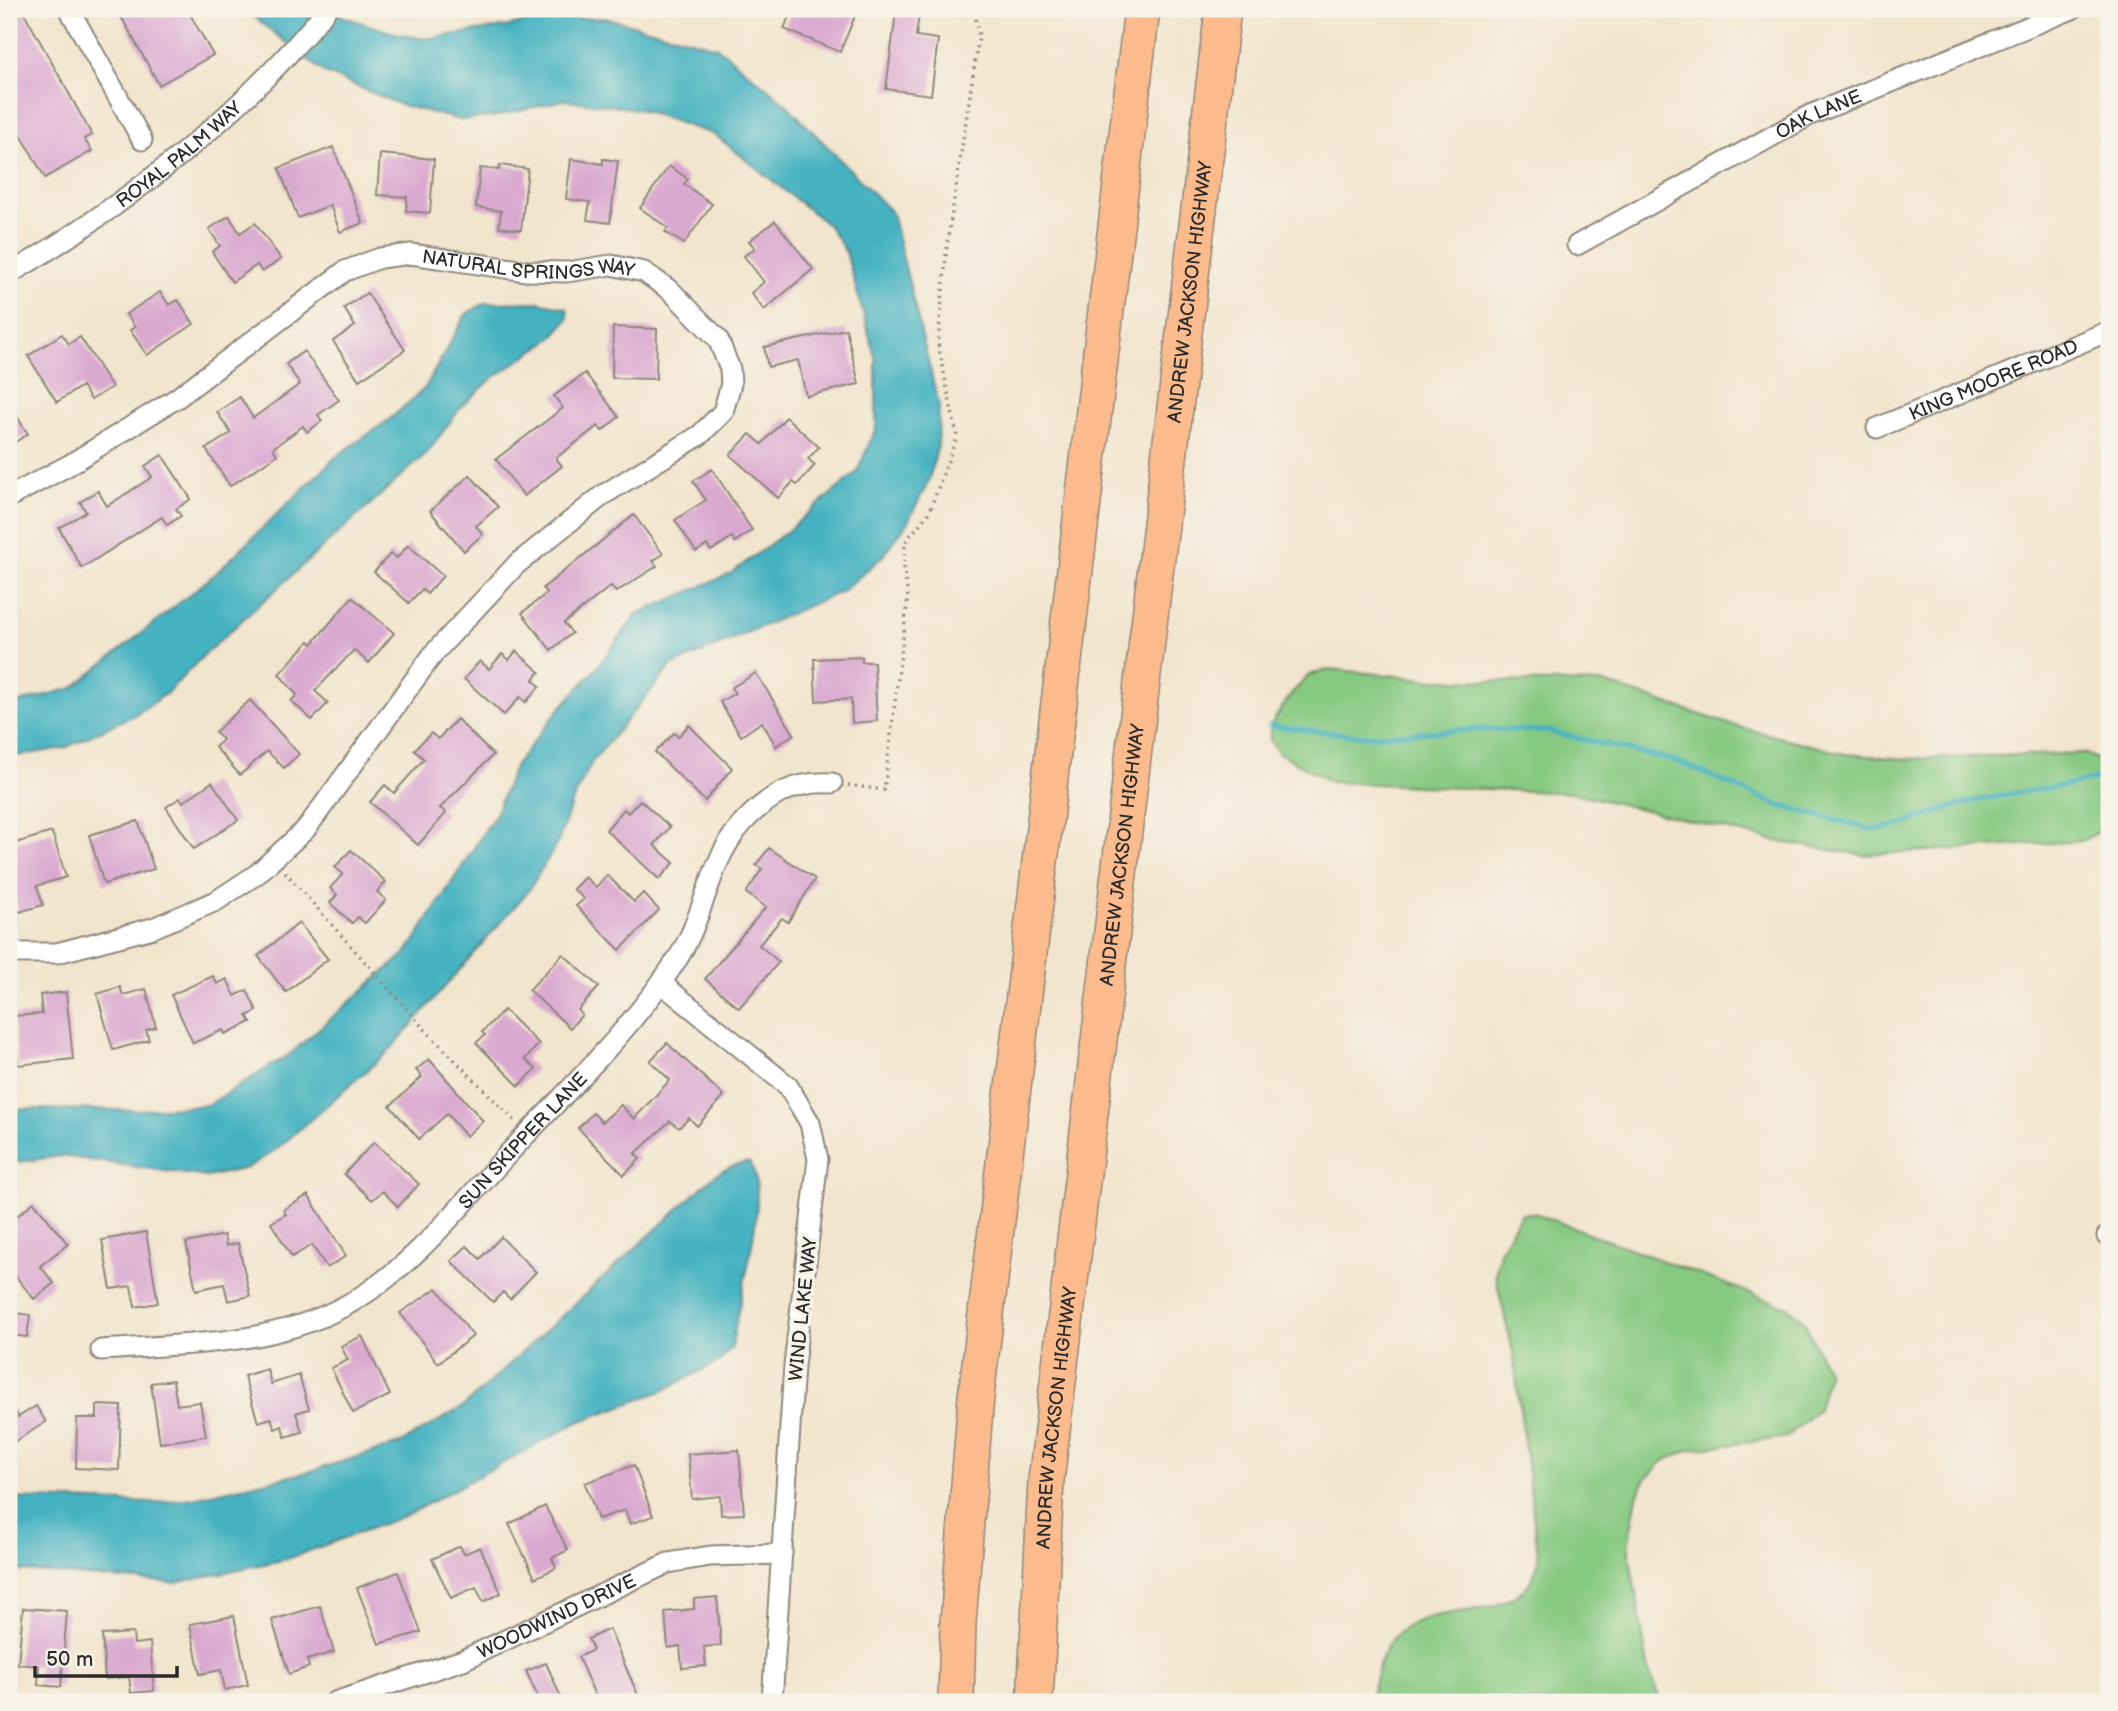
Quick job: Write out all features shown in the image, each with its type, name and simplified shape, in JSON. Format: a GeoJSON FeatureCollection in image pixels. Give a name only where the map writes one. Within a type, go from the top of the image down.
{"type":"FeatureCollection","features":[{"type":"Feature","properties":{"kind":"highway"},"geometry":{"type":"LineString","coordinates":[[956,1702],[958,1623],[976,1397],[1142,9]]}},
{"type":"Feature","properties":{"kind":"highway","name":"ANDREW JACKSON HIGHWAY"},"geometry":{"type":"LineString","coordinates":[[1035,1702],[1046,1481],[1223,9]]}},
{"type":"Feature","properties":{"kind":"street"},"geometry":{"type":"LineString","coordinates":[[69,9],[142,140]]}},
{"type":"Feature","properties":{"kind":"street","name":"ROYAL PALM WAY"},"geometry":{"type":"LineString","coordinates":[[9,274],[131,193],[192,143],[276,65],[327,9]]}},
{"type":"Feature","properties":{"kind":"street","name":"OAK LANE"},"geometry":{"type":"LineString","coordinates":[[1577,245],[1810,115],[2072,9]]}},
{"type":"Feature","properties":{"kind":"street","name":"NATURAL SPRINGS WAY"},"geometry":{"type":"LineString","coordinates":[[9,497],[166,405],[259,338],[332,279],[380,258],[411,254],[498,268],[550,272],[611,265],[627,267],[657,279],[718,339],[730,369],[732,384],[728,400],[713,425],[603,495],[556,530],[495,585],[452,631],[323,808],[274,860],[216,901],[175,921],[69,951],[37,955],[9,953]]}},
{"type":"Feature","properties":{"kind":"street","name":"KING MOORE ROAD"},"geometry":{"type":"LineString","coordinates":[[1877,428],[2109,331]]}},
{"type":"Feature","properties":{"kind":"street","name":"SUN SKIPPER LANE"},"geometry":{"type":"LineString","coordinates":[[101,1350],[251,1338],[308,1323],[345,1306],[408,1258],[572,1088],[660,983],[689,941],[719,859],[739,827],[772,797],[789,787],[817,782],[832,783]]}},
{"type":"Feature","properties":{"kind":"street","name":"WIND LAKE WAY"},"geometry":{"type":"LineString","coordinates":[[660,983],[788,1086],[801,1104],[816,1141],[816,1189],[794,1366],[772,1702]]}},
{"type":"Feature","properties":{"kind":"street","name":"WOODWIND DRIVE"},"geometry":{"type":"LineString","coordinates":[[335,1702],[463,1660],[668,1563],[710,1556],[782,1554]]}},
{"type":"Feature","properties":{"kind":"path"},"geometry":{"type":"LineString","coordinates":[[832,783],[884,790],[908,598],[904,568],[905,542],[929,513],[957,436],[939,344],[947,245],[979,36],[974,9]]}},
{"type":"Feature","properties":{"kind":"path"},"geometry":{"type":"LineString","coordinates":[[274,860],[428,1033],[527,1134]]}},
{"type":"Feature","properties":{"kind":"green space"},"geometry":{"type":"Polygon","coordinates":[[[1330,669],[1434,680],[1604,683],[1735,726],[1845,754],[1907,759],[2084,753],[2099,760],[2109,770],[2109,826],[2082,841],[1863,855],[1780,842],[1574,793],[1331,782],[1279,753],[1270,740],[1270,726],[1292,693],[1309,675],[1330,669]]]}},
{"type":"Feature","properties":{"kind":"green space"},"geometry":{"type":"Polygon","coordinates":[[[1534,1213],[1788,1307],[1804,1321],[1828,1373],[1818,1409],[1787,1437],[1689,1450],[1663,1461],[1645,1480],[1637,1496],[1628,1546],[1649,1672],[1661,1702],[1369,1702],[1383,1655],[1398,1633],[1429,1618],[1500,1604],[1530,1583],[1539,1561],[1513,1352],[1495,1274],[1501,1249],[1521,1214],[1534,1213]]]}},
{"type":"Feature","properties":{"kind":"water"},"geometry":{"type":"Polygon","coordinates":[[[244,9],[334,9],[344,17],[390,32],[424,39],[510,26],[537,19],[606,18],[717,47],[785,103],[892,213],[939,406],[938,445],[928,483],[906,525],[883,556],[843,591],[671,666],[592,762],[572,802],[558,842],[529,890],[389,1051],[277,1149],[247,1168],[207,1177],[62,1156],[9,1163],[9,1109],[137,1110],[208,1105],[290,1054],[407,952],[495,815],[514,767],[556,713],[596,669],[637,614],[730,574],[785,533],[857,472],[876,428],[876,360],[846,252],[828,225],[715,135],[639,109],[563,100],[497,116],[461,120],[401,105],[325,73],[244,9]]]}},
{"type":"Feature","properties":{"kind":"water"},"geometry":{"type":"Polygon","coordinates":[[[538,302],[567,308],[568,319],[552,338],[493,378],[462,406],[428,452],[207,652],[167,693],[138,713],[65,748],[9,757],[9,705],[73,688],[214,575],[337,456],[390,419],[425,388],[466,314],[485,303],[538,302]]]}},
{"type":"Feature","properties":{"kind":"water"},"geometry":{"type":"Polygon","coordinates":[[[749,1162],[755,1177],[755,1223],[732,1347],[720,1361],[662,1391],[578,1422],[407,1515],[287,1559],[175,1583],[9,1570],[9,1498],[154,1503],[193,1498],[308,1472],[399,1444],[464,1406],[716,1174],[749,1162]]]}},
{"type":"Feature","properties":{"kind":"building"},"geometry":{"type":"Polygon","coordinates":[[[9,9],[22,9],[92,135],[84,139],[92,151],[45,178],[9,113],[9,9]]]}},
{"type":"Feature","properties":{"kind":"building"},"geometry":{"type":"Polygon","coordinates":[[[117,9],[187,9],[213,55],[159,85],[117,9]]]}},
{"type":"Feature","properties":{"kind":"building"},"geometry":{"type":"Polygon","coordinates":[[[792,9],[858,9],[840,52],[784,29],[792,9]]]}},
{"type":"Feature","properties":{"kind":"building"},"geometry":{"type":"Polygon","coordinates":[[[896,12],[919,15],[916,36],[938,39],[931,95],[886,89],[896,12]]]}},
{"type":"Feature","properties":{"kind":"building"},"geometry":{"type":"Polygon","coordinates":[[[333,147],[363,223],[340,232],[330,205],[298,218],[279,168],[333,147]]]}},
{"type":"Feature","properties":{"kind":"building"},"geometry":{"type":"Polygon","coordinates":[[[380,154],[434,159],[430,213],[406,211],[407,197],[377,195],[380,154]]]}},
{"type":"Feature","properties":{"kind":"building"},"geometry":{"type":"Polygon","coordinates":[[[571,159],[603,164],[603,159],[618,161],[610,223],[587,220],[590,202],[566,199],[571,159]]]}},
{"type":"Feature","properties":{"kind":"building"},"geometry":{"type":"Polygon","coordinates":[[[500,165],[528,169],[521,230],[499,227],[501,211],[476,207],[480,168],[499,170],[500,165]]]}},
{"type":"Feature","properties":{"kind":"building"},"geometry":{"type":"Polygon","coordinates":[[[669,166],[688,179],[684,184],[712,204],[684,244],[665,232],[668,228],[640,208],[669,166]]]}},
{"type":"Feature","properties":{"kind":"building"},"geometry":{"type":"Polygon","coordinates":[[[229,216],[240,233],[255,223],[281,259],[262,272],[257,265],[232,282],[212,252],[220,246],[209,229],[229,216]]]}},
{"type":"Feature","properties":{"kind":"building"},"geometry":{"type":"Polygon","coordinates":[[[775,221],[813,269],[764,310],[751,293],[764,282],[744,256],[755,248],[749,241],[775,221]]]}},
{"type":"Feature","properties":{"kind":"building"},"geometry":{"type":"Polygon","coordinates":[[[160,292],[169,305],[178,300],[194,324],[147,355],[130,330],[135,327],[126,314],[160,292]]]}},
{"type":"Feature","properties":{"kind":"building"},"geometry":{"type":"Polygon","coordinates":[[[367,293],[405,350],[359,380],[333,341],[355,326],[344,308],[367,293]]]}},
{"type":"Feature","properties":{"kind":"building"},"geometry":{"type":"Polygon","coordinates":[[[613,327],[657,329],[656,379],[612,378],[613,327]]]}},
{"type":"Feature","properties":{"kind":"building"},"geometry":{"type":"Polygon","coordinates":[[[846,329],[859,384],[806,396],[798,360],[768,367],[764,347],[846,329]]]}},
{"type":"Feature","properties":{"kind":"building"},"geometry":{"type":"Polygon","coordinates":[[[62,334],[69,344],[80,337],[112,387],[91,400],[82,386],[57,402],[28,356],[62,334]]]}},
{"type":"Feature","properties":{"kind":"building"},"geometry":{"type":"Polygon","coordinates":[[[304,351],[339,400],[318,415],[322,421],[307,432],[303,426],[273,448],[277,455],[230,486],[206,449],[231,433],[217,412],[240,397],[253,418],[300,384],[286,364],[304,351]]]}},
{"type":"Feature","properties":{"kind":"building"},"geometry":{"type":"Polygon","coordinates":[[[585,373],[619,417],[602,431],[598,426],[556,458],[562,466],[524,496],[496,459],[563,408],[554,396],[585,373]]]}},
{"type":"Feature","properties":{"kind":"building"},"geometry":{"type":"Polygon","coordinates":[[[9,404],[28,434],[9,446],[9,404]]]}},
{"type":"Feature","properties":{"kind":"building"},"geometry":{"type":"Polygon","coordinates":[[[786,417],[819,447],[808,459],[815,465],[797,485],[793,482],[778,498],[730,455],[750,434],[762,444],[786,417]]]}},
{"type":"Feature","properties":{"kind":"building"},"geometry":{"type":"Polygon","coordinates":[[[162,455],[191,499],[176,509],[181,516],[167,525],[162,517],[82,568],[59,528],[86,512],[80,502],[98,491],[107,506],[152,477],[145,466],[162,455]]]}},
{"type":"Feature","properties":{"kind":"building"},"geometry":{"type":"Polygon","coordinates":[[[712,469],[752,530],[735,542],[732,537],[711,551],[707,545],[696,552],[675,520],[706,500],[693,481],[712,469]]]}},
{"type":"Feature","properties":{"kind":"building"},"geometry":{"type":"Polygon","coordinates":[[[470,475],[498,507],[476,526],[483,534],[464,551],[430,511],[470,475]]]}},
{"type":"Feature","properties":{"kind":"building"},"geometry":{"type":"Polygon","coordinates":[[[634,515],[663,554],[653,561],[657,566],[616,592],[611,586],[564,623],[572,633],[551,650],[522,613],[547,593],[543,588],[634,515]]]}},
{"type":"Feature","properties":{"kind":"building"},"geometry":{"type":"Polygon","coordinates":[[[408,545],[443,576],[427,594],[422,589],[409,603],[374,572],[391,553],[397,558],[408,545]]]}},
{"type":"Feature","properties":{"kind":"building"},"geometry":{"type":"Polygon","coordinates":[[[352,597],[394,633],[369,663],[354,650],[315,691],[328,703],[312,720],[291,701],[297,695],[279,674],[309,641],[312,644],[352,597]]]}},
{"type":"Feature","properties":{"kind":"building"},"geometry":{"type":"Polygon","coordinates":[[[516,651],[540,672],[533,680],[540,686],[526,702],[520,697],[504,715],[464,679],[480,661],[489,669],[502,654],[509,660],[516,651]]]}},
{"type":"Feature","properties":{"kind":"building"},"geometry":{"type":"Polygon","coordinates":[[[862,657],[862,662],[874,662],[877,721],[852,723],[851,699],[816,701],[814,659],[862,657]]]}},
{"type":"Feature","properties":{"kind":"building"},"geometry":{"type":"Polygon","coordinates":[[[756,673],[794,734],[776,746],[762,722],[741,736],[720,702],[735,693],[731,688],[756,673]]]}},
{"type":"Feature","properties":{"kind":"building"},"geometry":{"type":"Polygon","coordinates":[[[250,700],[299,754],[284,768],[267,751],[240,775],[215,747],[223,740],[215,732],[250,700]]]}},
{"type":"Feature","properties":{"kind":"building"},"geometry":{"type":"Polygon","coordinates":[[[457,719],[493,755],[440,808],[446,813],[418,845],[370,802],[385,785],[394,793],[424,759],[414,750],[431,733],[438,739],[457,719]]]}},
{"type":"Feature","properties":{"kind":"building"},"geometry":{"type":"Polygon","coordinates":[[[689,725],[732,768],[705,801],[655,752],[674,733],[678,737],[689,725]]]}},
{"type":"Feature","properties":{"kind":"building"},"geometry":{"type":"Polygon","coordinates":[[[212,782],[238,820],[194,849],[166,807],[180,798],[183,802],[212,782]]]}},
{"type":"Feature","properties":{"kind":"building"},"geometry":{"type":"Polygon","coordinates":[[[640,800],[670,827],[654,845],[674,863],[659,879],[606,830],[624,809],[628,813],[640,800]]]}},
{"type":"Feature","properties":{"kind":"building"},"geometry":{"type":"Polygon","coordinates":[[[138,821],[154,869],[104,884],[89,835],[138,821]]]}},
{"type":"Feature","properties":{"kind":"building"},"geometry":{"type":"Polygon","coordinates":[[[52,832],[66,877],[37,886],[43,905],[19,912],[9,878],[9,845],[52,832]]]}},
{"type":"Feature","properties":{"kind":"building"},"geometry":{"type":"Polygon","coordinates":[[[769,848],[815,879],[788,922],[782,918],[759,945],[779,962],[739,1008],[705,979],[766,907],[746,893],[762,869],[756,865],[769,848]]]}},
{"type":"Feature","properties":{"kind":"building"},"geometry":{"type":"Polygon","coordinates":[[[351,850],[386,882],[377,892],[386,900],[365,923],[358,917],[352,923],[330,903],[337,895],[330,888],[343,874],[335,867],[351,850]]]}},
{"type":"Feature","properties":{"kind":"building"},"geometry":{"type":"Polygon","coordinates":[[[607,875],[634,902],[643,893],[659,910],[620,950],[576,906],[584,899],[573,889],[585,877],[596,887],[607,875]]]}},
{"type":"Feature","properties":{"kind":"building"},"geometry":{"type":"Polygon","coordinates":[[[299,923],[328,959],[286,992],[258,956],[299,923]]]}},
{"type":"Feature","properties":{"kind":"building"},"geometry":{"type":"Polygon","coordinates":[[[563,954],[599,987],[578,1010],[582,1015],[570,1028],[529,990],[563,954]]]}},
{"type":"Feature","properties":{"kind":"building"},"geometry":{"type":"Polygon","coordinates":[[[213,976],[217,984],[227,979],[235,996],[247,990],[257,1011],[247,1016],[251,1022],[225,1034],[223,1030],[193,1043],[171,995],[213,976]]]}},
{"type":"Feature","properties":{"kind":"building"},"geometry":{"type":"Polygon","coordinates":[[[120,987],[123,995],[146,989],[156,1027],[146,1030],[149,1040],[113,1050],[97,994],[120,987]]]}},
{"type":"Feature","properties":{"kind":"building"},"geometry":{"type":"Polygon","coordinates":[[[66,992],[73,1059],[18,1065],[13,1016],[42,1014],[40,995],[66,992]]]}},
{"type":"Feature","properties":{"kind":"building"},"geometry":{"type":"Polygon","coordinates":[[[504,1010],[539,1044],[525,1059],[536,1069],[519,1086],[476,1043],[485,1035],[482,1032],[504,1010]]]}},
{"type":"Feature","properties":{"kind":"building"},"geometry":{"type":"Polygon","coordinates":[[[667,1043],[724,1096],[697,1126],[689,1118],[679,1128],[670,1121],[635,1154],[640,1159],[624,1175],[578,1128],[593,1113],[602,1122],[621,1105],[634,1119],[670,1080],[650,1061],[667,1043]]]}},
{"type":"Feature","properties":{"kind":"building"},"geometry":{"type":"Polygon","coordinates":[[[429,1059],[483,1121],[466,1136],[447,1114],[419,1139],[390,1106],[422,1077],[416,1070],[429,1059]]]}},
{"type":"Feature","properties":{"kind":"building"},"geometry":{"type":"Polygon","coordinates":[[[374,1142],[419,1184],[398,1207],[383,1191],[372,1200],[344,1174],[374,1142]]]}},
{"type":"Feature","properties":{"kind":"building"},"geometry":{"type":"Polygon","coordinates":[[[308,1195],[346,1256],[327,1268],[312,1245],[292,1257],[271,1223],[286,1214],[283,1210],[308,1195]]]}},
{"type":"Feature","properties":{"kind":"building"},"geometry":{"type":"Polygon","coordinates":[[[34,1202],[68,1244],[40,1266],[54,1283],[34,1299],[9,1268],[9,1223],[34,1202]]]}},
{"type":"Feature","properties":{"kind":"building"},"geometry":{"type":"Polygon","coordinates":[[[146,1232],[158,1303],[135,1307],[131,1286],[111,1289],[102,1240],[146,1232]]]}},
{"type":"Feature","properties":{"kind":"building"},"geometry":{"type":"Polygon","coordinates":[[[224,1235],[226,1246],[238,1243],[250,1296],[228,1301],[224,1284],[196,1290],[186,1243],[224,1235]]]}},
{"type":"Feature","properties":{"kind":"building"},"geometry":{"type":"Polygon","coordinates":[[[501,1237],[536,1272],[510,1299],[503,1292],[493,1302],[451,1261],[467,1246],[480,1259],[501,1237]]]}},
{"type":"Feature","properties":{"kind":"building"},"geometry":{"type":"Polygon","coordinates":[[[437,1288],[473,1336],[438,1363],[400,1313],[437,1288]]]}},
{"type":"Feature","properties":{"kind":"building"},"geometry":{"type":"Polygon","coordinates":[[[9,1312],[30,1315],[27,1337],[9,1335],[9,1312]]]}},
{"type":"Feature","properties":{"kind":"building"},"geometry":{"type":"Polygon","coordinates":[[[362,1336],[390,1395],[353,1413],[331,1368],[348,1360],[341,1346],[362,1336]]]}},
{"type":"Feature","properties":{"kind":"building"},"geometry":{"type":"Polygon","coordinates":[[[267,1369],[271,1384],[299,1375],[309,1409],[296,1413],[302,1432],[285,1437],[282,1426],[275,1429],[271,1418],[258,1422],[244,1376],[267,1369]]]}},
{"type":"Feature","properties":{"kind":"building"},"geometry":{"type":"Polygon","coordinates":[[[173,1380],[177,1405],[200,1402],[206,1436],[160,1443],[151,1383],[173,1380]]]}},
{"type":"Feature","properties":{"kind":"building"},"geometry":{"type":"Polygon","coordinates":[[[9,1401],[18,1417],[36,1406],[46,1422],[9,1445],[9,1401]]]}},
{"type":"Feature","properties":{"kind":"building"},"geometry":{"type":"Polygon","coordinates":[[[97,1405],[121,1406],[119,1470],[76,1468],[77,1418],[97,1418],[97,1405]]]}},
{"type":"Feature","properties":{"kind":"building"},"geometry":{"type":"Polygon","coordinates":[[[739,1450],[744,1514],[721,1515],[720,1496],[692,1499],[688,1454],[739,1450]]]}},
{"type":"Feature","properties":{"kind":"building"},"geometry":{"type":"Polygon","coordinates":[[[634,1465],[653,1516],[630,1524],[625,1510],[598,1519],[585,1483],[634,1465]]]}},
{"type":"Feature","properties":{"kind":"building"},"geometry":{"type":"Polygon","coordinates":[[[545,1506],[568,1550],[552,1558],[556,1568],[535,1578],[509,1524],[545,1506]]]}},
{"type":"Feature","properties":{"kind":"building"},"geometry":{"type":"Polygon","coordinates":[[[460,1546],[464,1554],[480,1547],[501,1593],[483,1602],[476,1587],[451,1598],[432,1559],[460,1546]]]}},
{"type":"Feature","properties":{"kind":"building"},"geometry":{"type":"Polygon","coordinates":[[[398,1572],[421,1632],[379,1644],[357,1588],[398,1572]]]}},
{"type":"Feature","properties":{"kind":"building"},"geometry":{"type":"Polygon","coordinates":[[[717,1597],[721,1645],[704,1647],[706,1666],[682,1668],[680,1646],[668,1648],[665,1612],[694,1609],[694,1599],[717,1597]]]}},
{"type":"Feature","properties":{"kind":"building"},"geometry":{"type":"Polygon","coordinates":[[[320,1606],[334,1652],[307,1660],[309,1667],[289,1674],[272,1620],[320,1606]]]}},
{"type":"Feature","properties":{"kind":"building"},"geometry":{"type":"Polygon","coordinates":[[[23,1608],[67,1611],[61,1687],[38,1685],[39,1666],[18,1664],[23,1608]]]}},
{"type":"Feature","properties":{"kind":"building"},"geometry":{"type":"Polygon","coordinates":[[[234,1616],[248,1685],[225,1690],[221,1670],[200,1674],[190,1624],[234,1616]]]}},
{"type":"Feature","properties":{"kind":"building"},"geometry":{"type":"Polygon","coordinates":[[[609,1629],[638,1695],[622,1702],[598,1702],[578,1657],[593,1650],[588,1639],[609,1629]]]}},
{"type":"Feature","properties":{"kind":"building"},"geometry":{"type":"Polygon","coordinates":[[[133,1633],[134,1644],[150,1642],[154,1691],[131,1693],[129,1677],[105,1679],[102,1635],[133,1633]]]}},
{"type":"Feature","properties":{"kind":"building"},"geometry":{"type":"Polygon","coordinates":[[[546,1663],[563,1702],[540,1702],[526,1671],[546,1663]]]}},
{"type":"Feature","properties":{"kind":"waterway"},"geometry":{"type":"LineString","coordinates":[[1270,726],[1364,736],[1481,729],[1548,731],[1676,761],[1780,806],[1875,830],[1978,800],[2109,776]]}}]}
